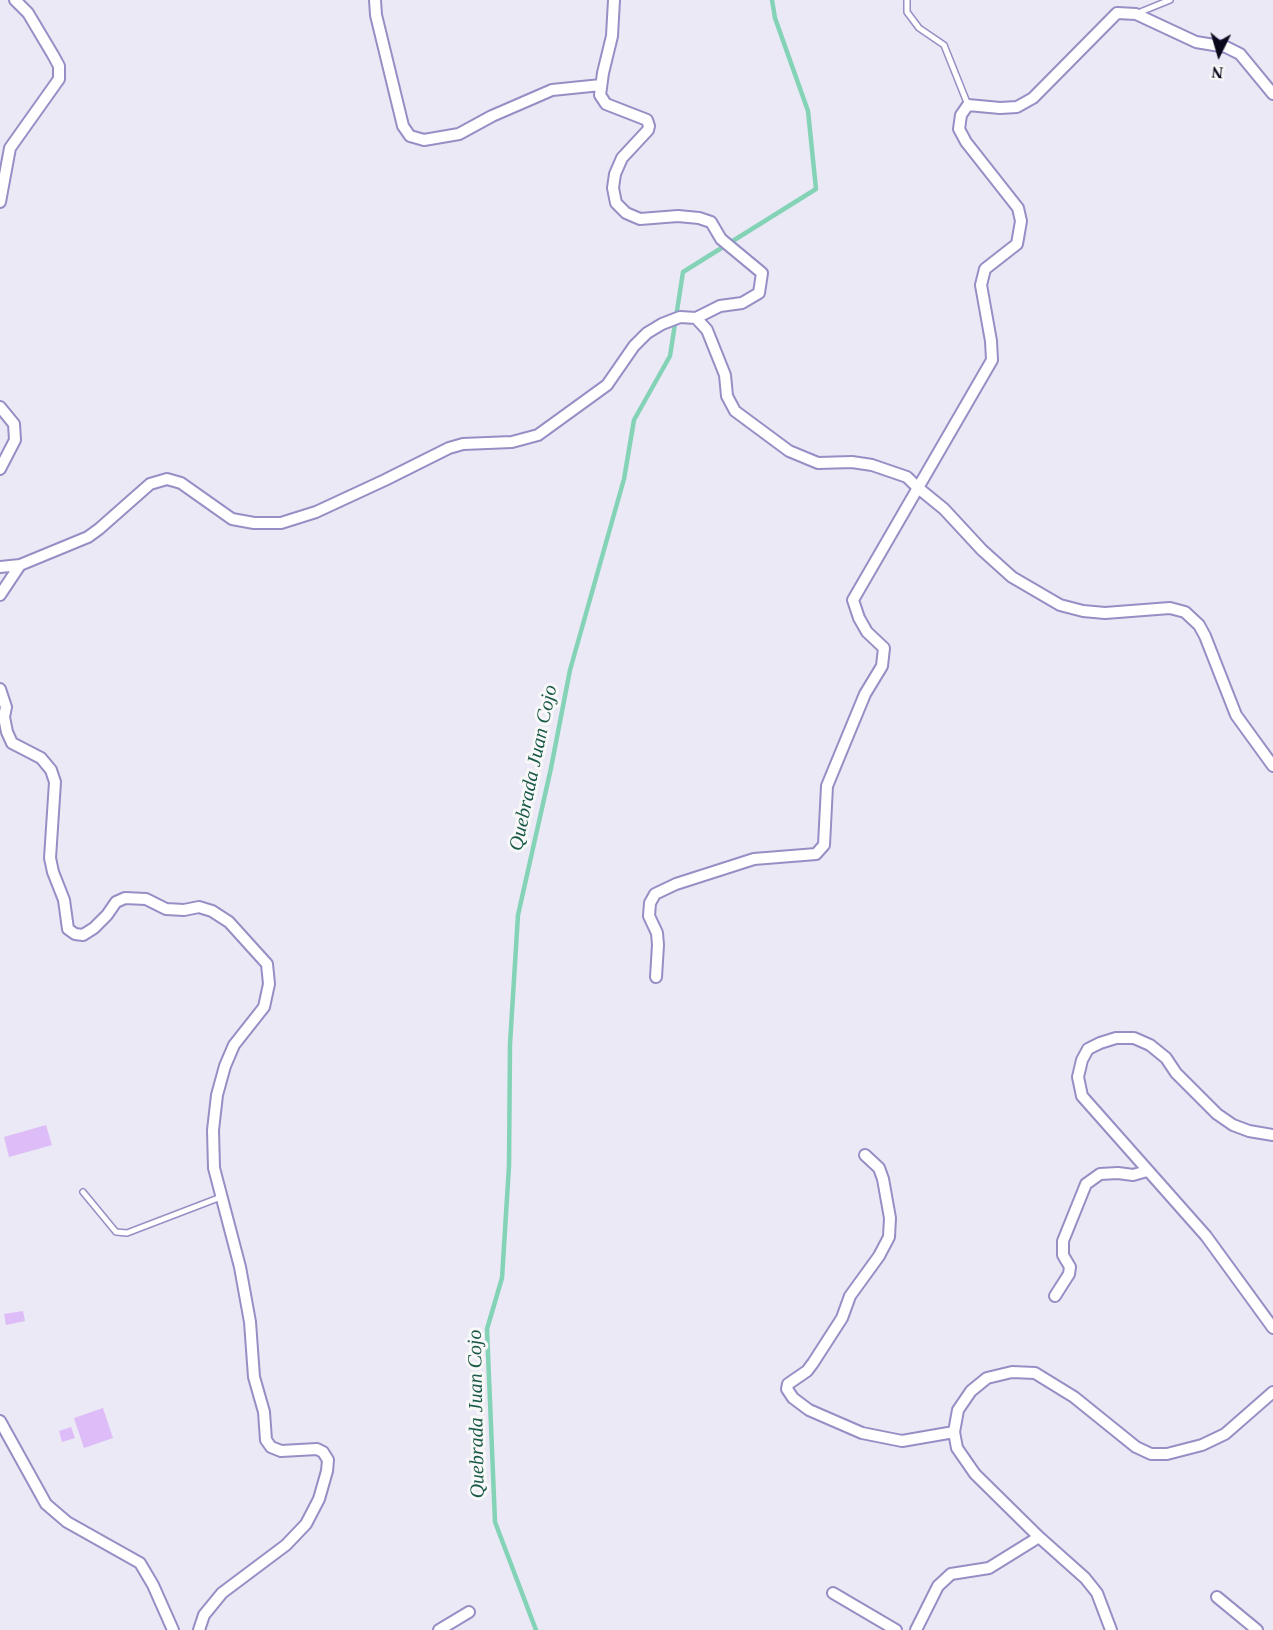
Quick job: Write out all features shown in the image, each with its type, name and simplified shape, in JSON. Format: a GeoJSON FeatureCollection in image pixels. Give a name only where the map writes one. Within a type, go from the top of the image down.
{"type":"FeatureCollection","features":[{"type":"Feature","properties":{"kind":"street"},"geometry":{"type":"LineString","coordinates":[[0,197],[10,148],[59,79],[59,66],[53,55],[28,13],[15,0]]}},
{"type":"Feature","properties":{"kind":"street"},"geometry":{"type":"LineString","coordinates":[[375,0],[376,15],[403,126],[410,136],[424,140],[459,134],[501,112],[552,90],[601,85]]}},
{"type":"Feature","properties":{"kind":"street"},"geometry":{"type":"LineString","coordinates":[[0,567],[20,565],[87,537],[150,484],[167,479],[181,483],[232,519],[254,523],[281,523],[316,512],[449,448],[463,444],[512,442],[538,435],[607,385],[634,346],[662,324],[680,317],[696,318],[720,306],[742,303],[759,293],[762,273],[721,239],[711,222],[678,216],[640,219],[626,213],[616,203],[615,174],[622,158],[648,130],[649,126],[647,120],[606,104],[600,94],[612,36],[614,0]]}},
{"type":"Feature","properties":{"kind":"street"},"geometry":{"type":"LineString","coordinates":[[656,977],[657,933],[649,916],[650,903],[655,894],[676,884],[754,859],[816,854],[824,845],[827,786],[865,694],[882,666],[884,648],[863,625],[853,600],[992,360],[981,285],[985,269],[1017,244],[1022,221],[1018,208],[958,129],[961,115],[968,105],[1017,107],[1033,98],[1117,13],[1136,14],[1196,42],[1226,47],[1240,54],[1273,94]]}},
{"type":"Feature","properties":{"kind":"street"},"geometry":{"type":"LineString","coordinates":[[696,318],[707,330],[725,375],[727,396],[735,411],[789,451],[818,463],[852,462],[872,465],[908,477],[917,488],[944,509],[982,550],[1012,577],[1060,605],[1083,611],[1105,613],[1170,608],[1185,612],[1199,625],[1205,636],[1236,715],[1273,766]]}},
{"type":"Feature","properties":{"kind":"street"},"geometry":{"type":"LineString","coordinates":[[0,407],[14,424],[15,440],[0,469]]}},
{"type":"Feature","properties":{"kind":"street"},"geometry":{"type":"LineString","coordinates":[[0,595],[20,565]]}},
{"type":"Feature","properties":{"kind":"street"},"geometry":{"type":"LineString","coordinates":[[0,689],[6,707],[4,717],[7,732],[12,743],[41,758],[51,770],[55,782],[50,858],[52,872],[64,900],[68,929],[75,934],[83,935],[94,928],[116,902],[124,898],[146,899],[166,909],[184,910],[199,907],[212,911],[229,922],[267,964],[269,984],[264,1007],[234,1045],[225,1066],[213,1130],[214,1168],[240,1267],[250,1322],[254,1377],[264,1412],[266,1440],[271,1447],[280,1451],[317,1449],[323,1452],[328,1460],[327,1471],[319,1499],[306,1524],[285,1545],[222,1593],[204,1615],[199,1630]]}},
{"type":"Feature","properties":{"kind":"street"},"geometry":{"type":"LineString","coordinates":[[1273,1135],[1249,1131],[1233,1125],[1217,1114],[1176,1073],[1166,1058],[1150,1045],[1134,1038],[1116,1038],[1088,1049],[1082,1060],[1078,1077],[1082,1096],[1206,1236],[1273,1328]]}},
{"type":"Feature","properties":{"kind":"street"},"geometry":{"type":"LineString","coordinates":[[865,1155],[879,1168],[883,1179],[890,1218],[890,1237],[850,1296],[842,1318],[813,1363],[807,1371],[788,1384],[787,1389],[793,1398],[809,1410],[862,1433],[902,1441],[954,1432]]}},
{"type":"Feature","properties":{"kind":"street"},"geometry":{"type":"LineString","coordinates":[[1055,1296],[1069,1274],[1070,1267],[1063,1255],[1063,1241],[1086,1184],[1100,1174],[1118,1173],[1132,1176],[1147,1171]]}},
{"type":"Feature","properties":{"kind":"street"},"geometry":{"type":"LineString","coordinates":[[1111,1630],[1097,1593],[1075,1567],[1040,1537],[975,1474],[957,1448],[954,1432],[958,1410],[971,1391],[987,1378],[1012,1372],[1035,1373],[1074,1397],[1136,1447],[1151,1454],[1167,1454],[1202,1445],[1225,1434],[1273,1392]]}},
{"type":"Feature","properties":{"kind":"street"},"geometry":{"type":"LineString","coordinates":[[0,1421],[46,1504],[67,1522],[140,1563],[173,1630]]}},
{"type":"Feature","properties":{"kind":"street"},"geometry":{"type":"LineString","coordinates":[[916,1630],[938,1586],[951,1574],[989,1569],[1040,1537]]}},
{"type":"Feature","properties":{"kind":"street"},"geometry":{"type":"LineString","coordinates":[[833,1593],[896,1630]]}},
{"type":"Feature","properties":{"kind":"street"},"geometry":{"type":"LineString","coordinates":[[1217,1597],[1257,1630]]}},
{"type":"Feature","properties":{"kind":"street"},"geometry":{"type":"LineString","coordinates":[[439,1630],[469,1612]]}},
{"type":"Feature","properties":{"kind":"lane"},"geometry":{"type":"LineString","coordinates":[[907,0],[907,12],[919,28],[944,45],[968,105]]}},
{"type":"Feature","properties":{"kind":"lane"},"geometry":{"type":"LineString","coordinates":[[1136,14],[1170,0]]}},
{"type":"Feature","properties":{"kind":"lane"},"geometry":{"type":"LineString","coordinates":[[83,1192],[116,1232],[127,1233],[222,1196]]}},
{"type":"Feature","properties":{"kind":"building"},"geometry":{"type":"Polygon","coordinates":[[[46,1125],[52,1145],[9,1157],[4,1137],[46,1125]]]}},
{"type":"Feature","properties":{"kind":"building"},"geometry":{"type":"Polygon","coordinates":[[[23,1311],[25,1321],[6,1325],[4,1314],[23,1311]]]}},
{"type":"Feature","properties":{"kind":"building"},"geometry":{"type":"Polygon","coordinates":[[[103,1408],[113,1438],[84,1448],[74,1418],[103,1408]]]}},
{"type":"Feature","properties":{"kind":"building"},"geometry":{"type":"Polygon","coordinates":[[[71,1427],[75,1438],[62,1442],[59,1431],[71,1427]]]}},
{"type":"Feature","properties":{"kind":"waterway","name":"Quebrada Juan Cojo"},"geometry":{"type":"LineString","coordinates":[[536,1630],[495,1522],[487,1329],[502,1278],[509,1166],[510,1044],[518,915],[570,670],[624,479],[634,420],[670,356],[683,272],[816,189],[808,111],[775,18],[772,0]]}}]}
